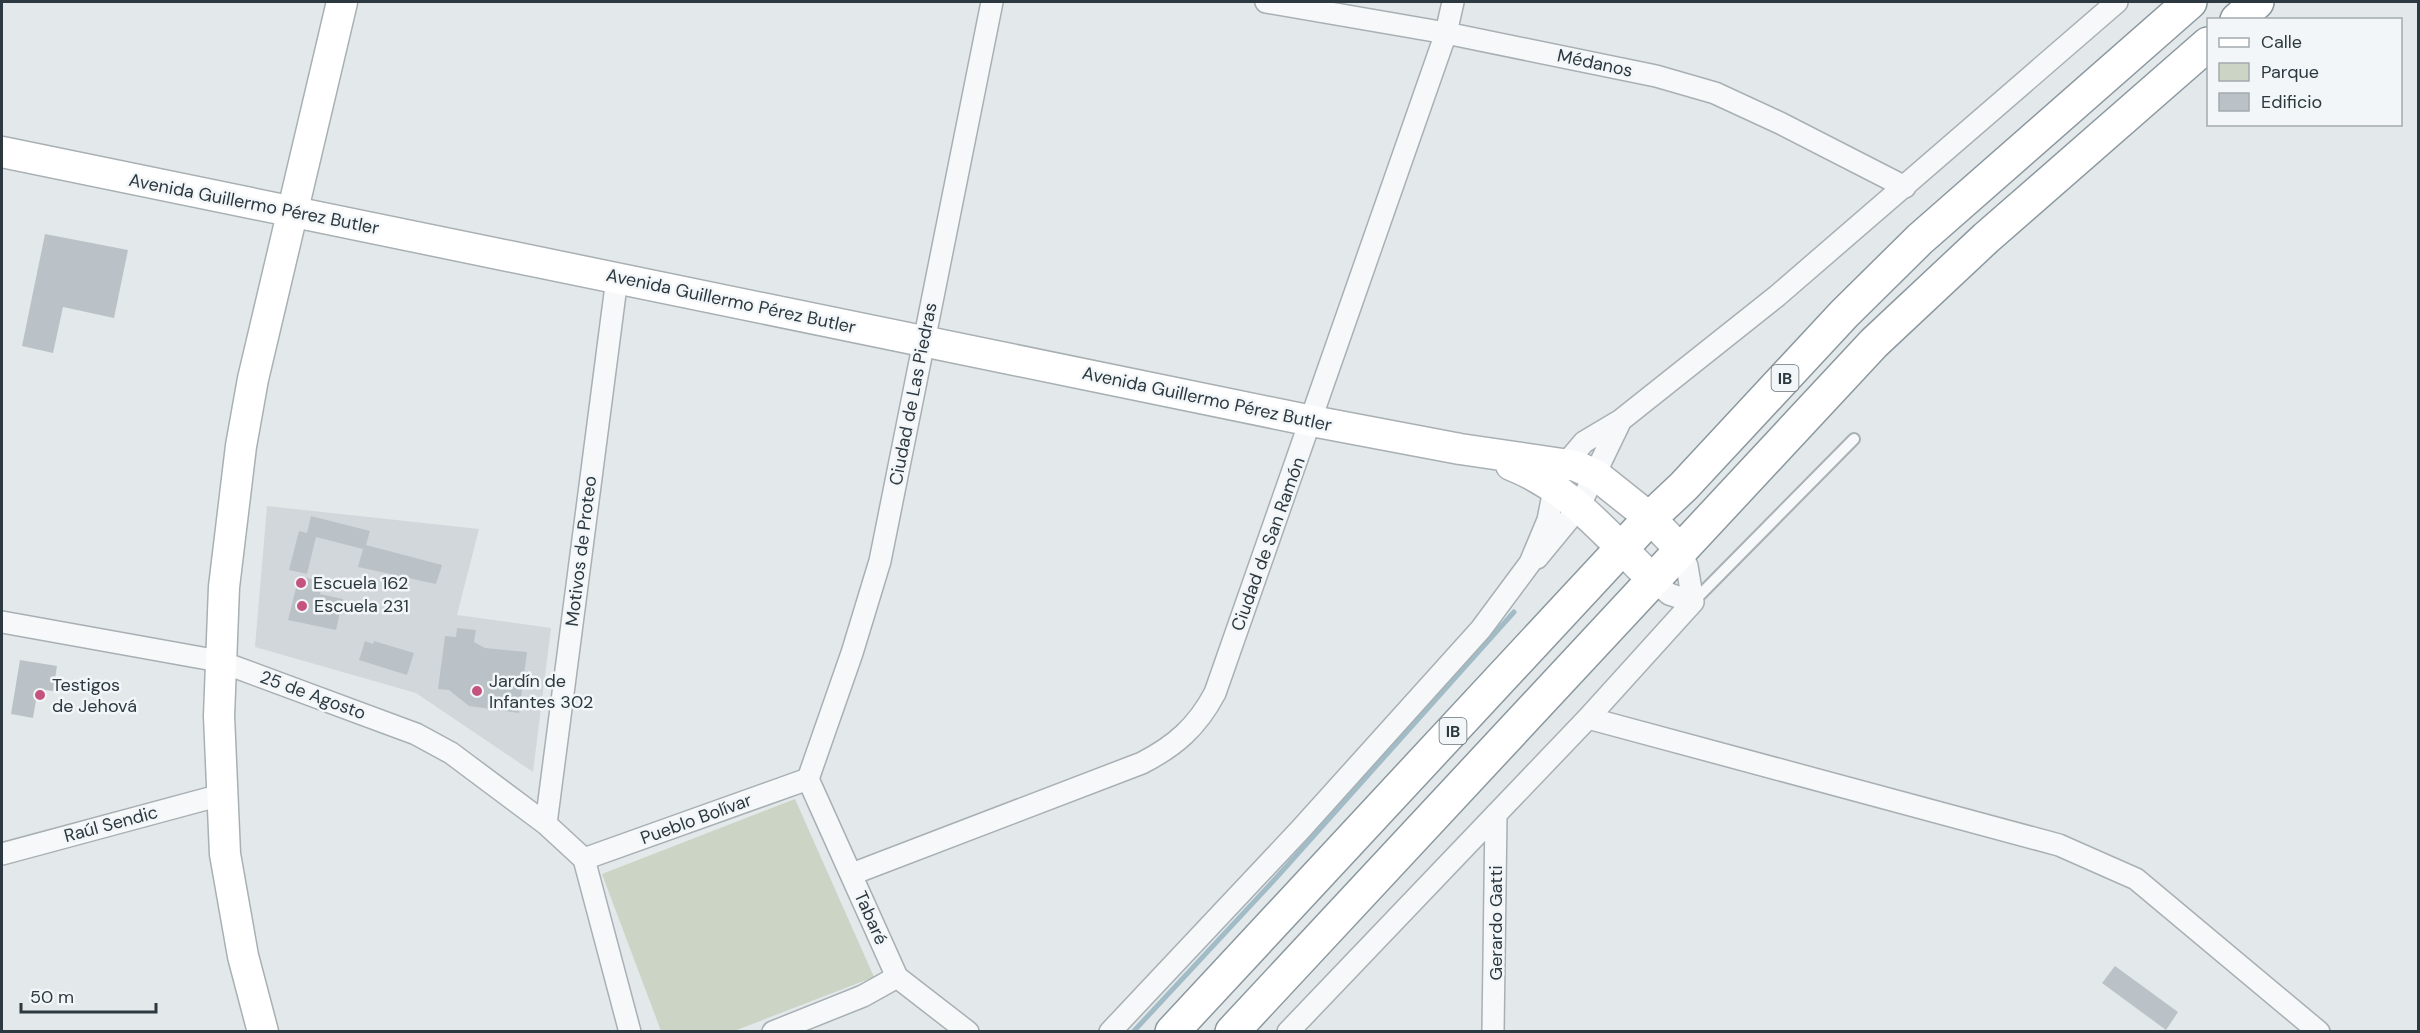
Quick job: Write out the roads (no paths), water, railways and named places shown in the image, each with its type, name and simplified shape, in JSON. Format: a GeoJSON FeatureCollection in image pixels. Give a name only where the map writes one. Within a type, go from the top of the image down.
{"type":"FeatureCollection","features":[{"type":"Feature","properties":{"kind":"highway","name":"IB"},"geometry":{"type":"LineString","coordinates":[[1172,1032],[1650,518],[1684,486],[1844,314],[1920,239],[2190,2]]}},
{"type":"Feature","properties":{"kind":"highway"},"geometry":{"type":"LineString","coordinates":[[2239,18],[2257,2]]}},
{"type":"Feature","properties":{"kind":"highway","name":"IB"},"geometry":{"type":"LineString","coordinates":[[1232,1032],[1874,343],[1986,238],[2207,45]]}},
{"type":"Feature","properties":{"kind":"street"},"geometry":{"type":"LineString","coordinates":[[263,1032],[232,902],[225,854],[221,795],[219,660],[227,556],[241,446],[253,379],[342,2]]}},
{"type":"Feature","properties":{"kind":"street","name":"Ciudad de Las Piedras"},"geometry":{"type":"LineString","coordinates":[[807,779],[852,653],[880,561],[992,2]]}},
{"type":"Feature","properties":{"kind":"street","name":"Médanos"},"geometry":{"type":"LineString","coordinates":[[1266,2],[1446,33],[1656,76],[1715,93],[1780,123],[1905,187]]}},
{"type":"Feature","properties":{"kind":"street","name":"Ciudad de San Ramón"},"geometry":{"type":"LineString","coordinates":[[852,874],[1142,764],[1185,736],[1203,716],[1215,693],[1312,421],[1446,33],[1453,2]]}},
{"type":"Feature","properties":{"kind":"street"},"geometry":{"type":"LineString","coordinates":[[1110,1032],[1300,830],[1473,638],[1530,563],[1548,520],[1560,475],[1584,442],[1621,420],[1777,296],[2117,2]]}},
{"type":"Feature","properties":{"kind":"street","name":"Avenida Guillermo Pérez Butler"},"geometry":{"type":"LineString","coordinates":[[2,152],[1312,421],[1460,449],[1560,475],[1596,475],[1650,518],[1680,549]]}},
{"type":"Feature","properties":{"kind":"street","name":"Motivos de Proteo"},"geometry":{"type":"LineString","coordinates":[[546,824],[616,278]]}},
{"type":"Feature","properties":{"kind":"street"},"geometry":{"type":"LineString","coordinates":[[1530,563],[1541,555],[1579,507],[1621,420]]}},
{"type":"Feature","properties":{"kind":"street"},"geometry":{"type":"LineString","coordinates":[[1560,475],[1579,507],[1652,579],[1669,594],[1693,602]]}},
{"type":"Feature","properties":{"kind":"street"},"geometry":{"type":"LineString","coordinates":[[1680,549],[1687,566],[1693,602]]}},
{"type":"Feature","properties":{"kind":"street"},"geometry":{"type":"LineString","coordinates":[[1288,1032],[1588,718],[1693,602]]}},
{"type":"Feature","properties":{"kind":"street","name":"25 de Agosto"},"geometry":{"type":"LineString","coordinates":[[2,622],[219,660],[416,734],[451,753],[546,824],[584,859]]}},
{"type":"Feature","properties":{"kind":"street"},"geometry":{"type":"LineString","coordinates":[[1588,718],[2059,845],[2136,879],[2319,1032]]}},
{"type":"Feature","properties":{"kind":"street","name":"Pueblo Bolívar"},"geometry":{"type":"LineString","coordinates":[[584,859],[807,779]]}},
{"type":"Feature","properties":{"kind":"street","name":"Tabaré"},"geometry":{"type":"LineString","coordinates":[[807,779],[897,977],[968,1032]]}},
{"type":"Feature","properties":{"kind":"street","name":"Raúl Sendic"},"geometry":{"type":"LineString","coordinates":[[2,854],[221,795]]}},
{"type":"Feature","properties":{"kind":"street","name":"Gerardo Gatti"},"geometry":{"type":"LineString","coordinates":[[1493,1032],[1496,814]]}},
{"type":"Feature","properties":{"kind":"street"},"geometry":{"type":"LineString","coordinates":[[584,859],[630,1032]]}},
{"type":"Feature","properties":{"kind":"street"},"geometry":{"type":"LineString","coordinates":[[773,1032],[864,996],[897,977]]}},
{"type":"Feature","properties":{"kind":"lane"},"geometry":{"type":"LineString","coordinates":[[1693,602],[1854,439]]}},
{"type":"Feature","properties":{"kind":"waterway"},"geometry":{"type":"LineString","coordinates":[[1133,1032],[1276,878],[1514,612]]}},
{"type":"Feature","properties":{"kind":"place","name":"Escuela 162"},"geometry":{"type":"Point","coordinates":[301,583]}},
{"type":"Feature","properties":{"kind":"place","name":"Escuela 231"},"geometry":{"type":"Point","coordinates":[302,606]}},
{"type":"Feature","properties":{"kind":"place","name":"Jardín de Infantes 302"},"geometry":{"type":"Point","coordinates":[477,691]}},
{"type":"Feature","properties":{"kind":"place","name":"Testigos de Jehová"},"geometry":{"type":"Point","coordinates":[40,695]}}]}
